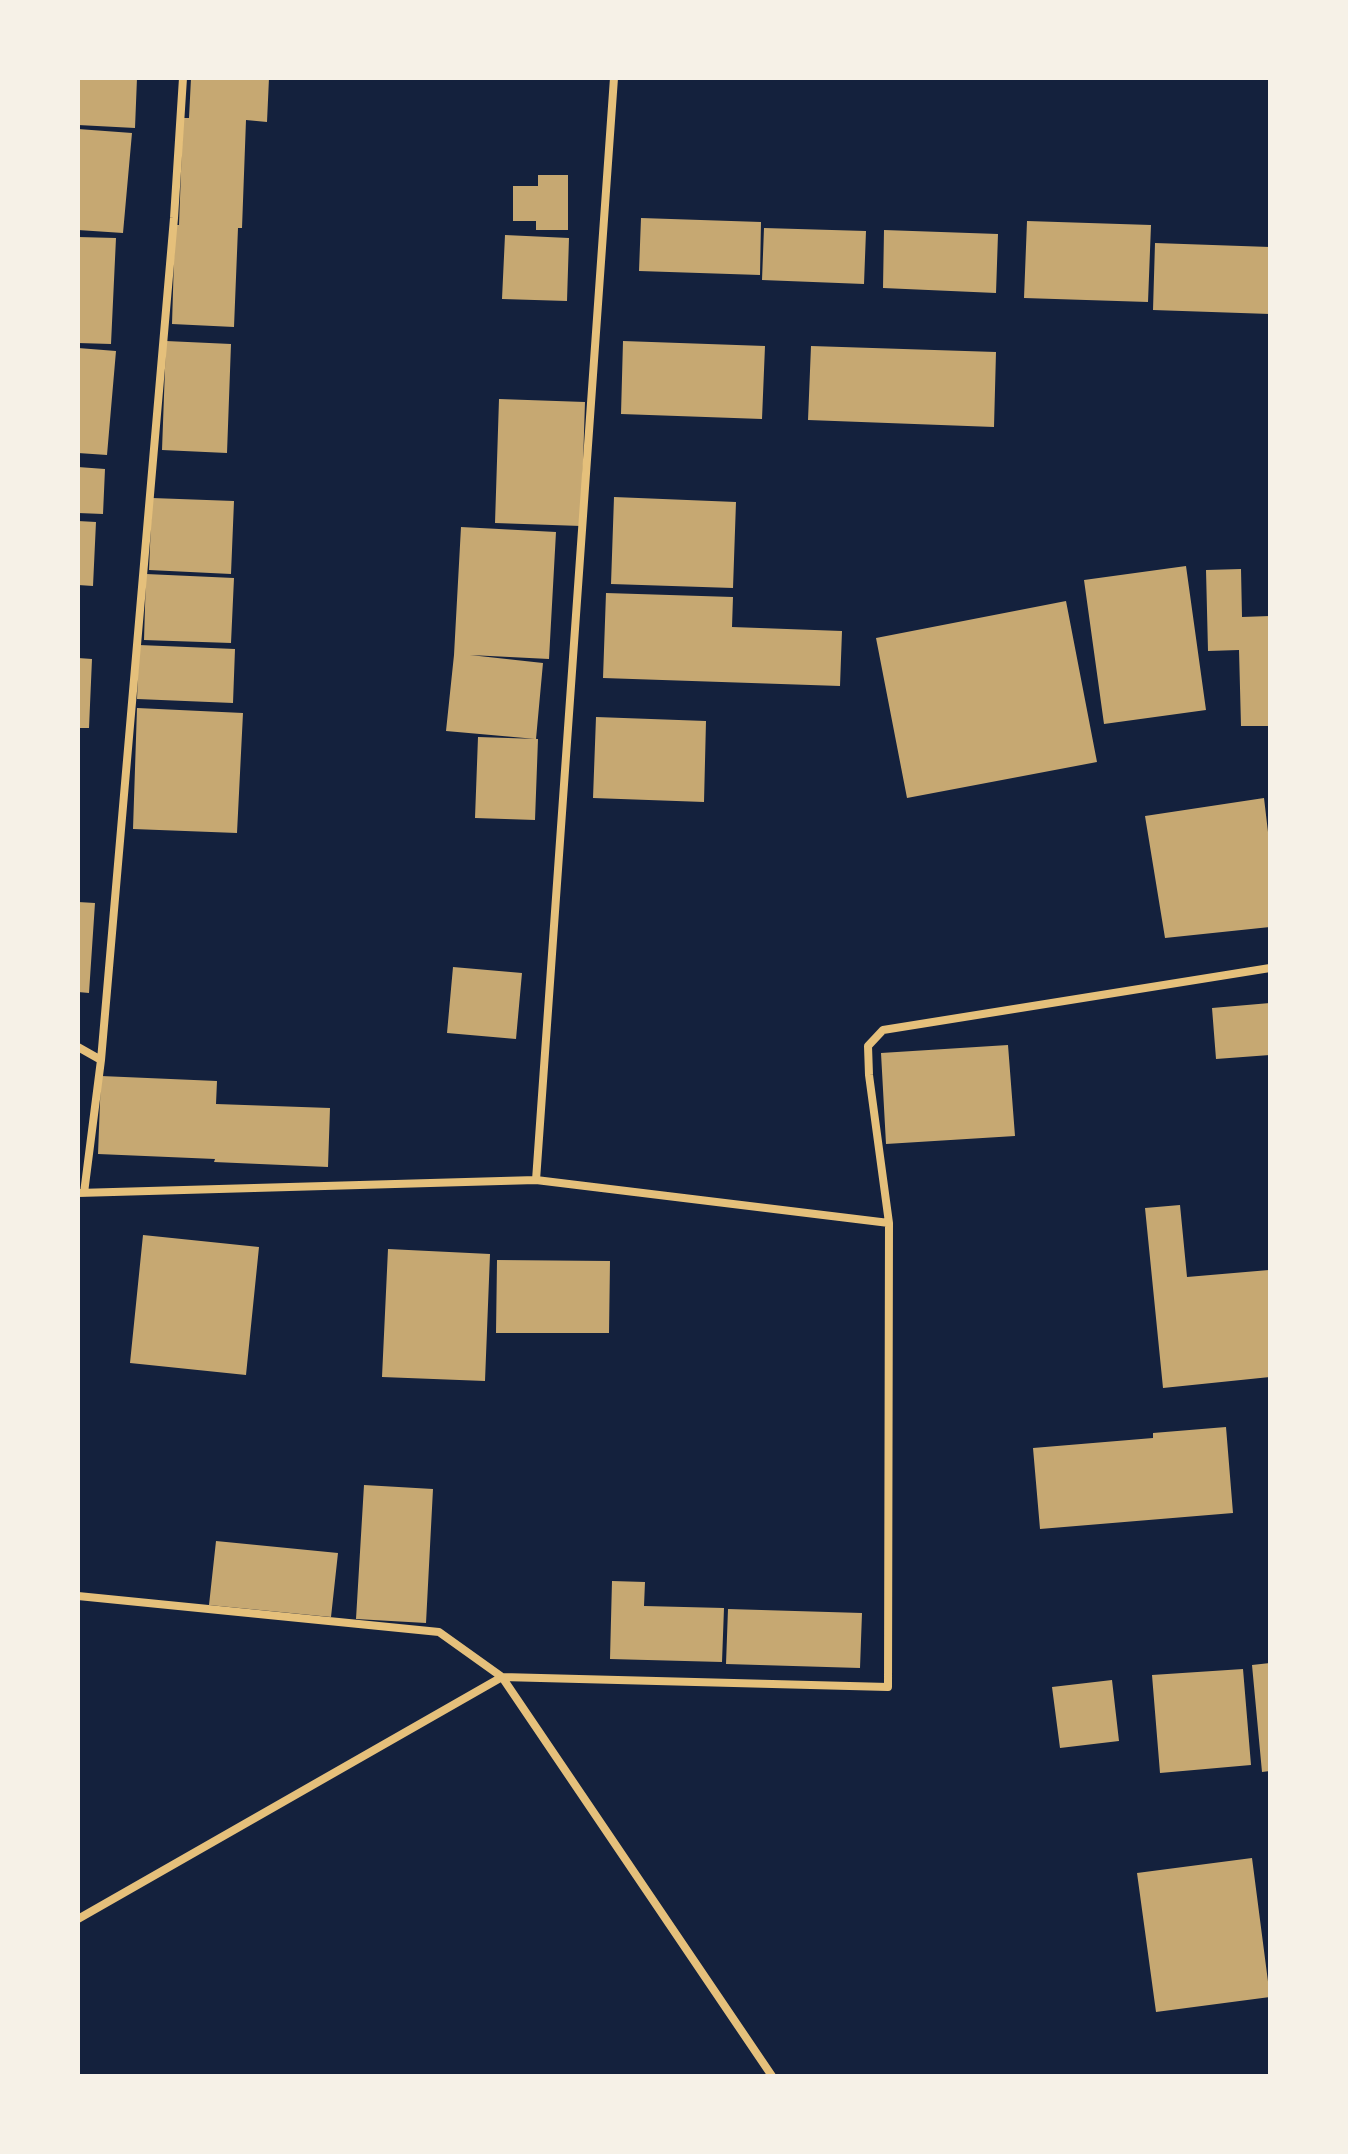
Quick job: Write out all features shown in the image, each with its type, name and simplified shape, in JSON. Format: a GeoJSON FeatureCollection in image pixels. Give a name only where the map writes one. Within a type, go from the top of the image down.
{"type":"FeatureCollection","features":[{"type":"Feature","properties":{"kind":"street"},"geometry":{"type":"LineString","coordinates":[[183,78],[174,218],[101,1060],[81,1193],[536,1180],[889,1223]]}},
{"type":"Feature","properties":{"kind":"street"},"geometry":{"type":"LineString","coordinates":[[536,1180],[614,78]]}},
{"type":"Feature","properties":{"kind":"street"},"geometry":{"type":"LineString","coordinates":[[78,1919],[502,1677],[888,1687],[889,1223],[869,1075],[868,1046],[883,1030],[1270,968]]}},
{"type":"Feature","properties":{"kind":"street"},"geometry":{"type":"LineString","coordinates":[[78,1047],[101,1060]]}},
{"type":"Feature","properties":{"kind":"street"},"geometry":{"type":"LineString","coordinates":[[78,1596],[439,1632],[502,1677],[772,2076]]}},
{"type":"Feature","properties":{"kind":"building"},"geometry":{"type":"Polygon","coordinates":[[[78,78],[137,78],[135,128],[78,125],[78,78]]]}},
{"type":"Feature","properties":{"kind":"building"},"geometry":{"type":"Polygon","coordinates":[[[191,78],[269,78],[267,122],[246,120],[234,327],[172,324],[183,118],[189,118],[191,78]]]}},
{"type":"Feature","properties":{"kind":"building"},"geometry":{"type":"Polygon","coordinates":[[[78,129],[132,133],[123,233],[78,230],[78,129]]]}},
{"type":"Feature","properties":{"kind":"building"},"geometry":{"type":"Polygon","coordinates":[[[538,175],[568,175],[568,230],[536,230],[536,221],[513,221],[513,186],[538,186],[538,175]]]}},
{"type":"Feature","properties":{"kind":"building"},"geometry":{"type":"Polygon","coordinates":[[[641,218],[761,222],[760,275],[639,271],[641,218]]]}},
{"type":"Feature","properties":{"kind":"building"},"geometry":{"type":"Polygon","coordinates":[[[1027,221],[1151,225],[1148,302],[1024,298],[1027,221]]]}},
{"type":"Feature","properties":{"kind":"building"},"geometry":{"type":"Polygon","coordinates":[[[764,228],[866,231],[864,284],[762,280],[764,228]]]}},
{"type":"Feature","properties":{"kind":"building"},"geometry":{"type":"Polygon","coordinates":[[[884,230],[998,234],[996,293],[883,288],[884,230]]]}},
{"type":"Feature","properties":{"kind":"building"},"geometry":{"type":"Polygon","coordinates":[[[505,235],[569,238],[567,301],[502,299],[505,235]]]}},
{"type":"Feature","properties":{"kind":"building"},"geometry":{"type":"Polygon","coordinates":[[[78,237],[116,238],[111,344],[78,343],[78,237]]]}},
{"type":"Feature","properties":{"kind":"building"},"geometry":{"type":"Polygon","coordinates":[[[1155,243],[1270,247],[1270,314],[1153,310],[1155,243]]]}},
{"type":"Feature","properties":{"kind":"building"},"geometry":{"type":"Polygon","coordinates":[[[166,341],[231,344],[227,453],[162,450],[166,341]]]}},
{"type":"Feature","properties":{"kind":"building"},"geometry":{"type":"Polygon","coordinates":[[[623,341],[765,346],[762,419],[621,414],[623,341]]]}},
{"type":"Feature","properties":{"kind":"building"},"geometry":{"type":"Polygon","coordinates":[[[811,346],[996,352],[994,427],[808,420],[811,346]]]}},
{"type":"Feature","properties":{"kind":"building"},"geometry":{"type":"Polygon","coordinates":[[[78,348],[116,351],[107,455],[78,453],[78,348]]]}},
{"type":"Feature","properties":{"kind":"building"},"geometry":{"type":"Polygon","coordinates":[[[499,399],[585,402],[581,526],[495,523],[499,399]]]}},
{"type":"Feature","properties":{"kind":"building"},"geometry":{"type":"Polygon","coordinates":[[[78,467],[105,469],[103,514],[78,513],[78,467]]]}},
{"type":"Feature","properties":{"kind":"building"},"geometry":{"type":"Polygon","coordinates":[[[614,497],[736,502],[733,588],[611,584],[614,497]]]}},
{"type":"Feature","properties":{"kind":"building"},"geometry":{"type":"Polygon","coordinates":[[[152,498],[234,501],[231,574],[149,570],[152,498]]]}},
{"type":"Feature","properties":{"kind":"building"},"geometry":{"type":"Polygon","coordinates":[[[78,521],[96,522],[93,586],[78,585],[78,521]]]}},
{"type":"Feature","properties":{"kind":"building"},"geometry":{"type":"Polygon","coordinates":[[[461,527],[556,532],[549,659],[470,655],[543,663],[536,739],[446,731],[454,655],[461,527]]]}},
{"type":"Feature","properties":{"kind":"building"},"geometry":{"type":"Polygon","coordinates":[[[1186,566],[1206,710],[1104,724],[1084,580],[1186,566]]]}},
{"type":"Feature","properties":{"kind":"building"},"geometry":{"type":"Polygon","coordinates":[[[1241,569],[1242,617],[1270,616],[1270,726],[1241,726],[1239,650],[1208,651],[1206,570],[1241,569]]]}},
{"type":"Feature","properties":{"kind":"building"},"geometry":{"type":"Polygon","coordinates":[[[146,574],[234,578],[231,643],[144,640],[146,574]]]}},
{"type":"Feature","properties":{"kind":"building"},"geometry":{"type":"Polygon","coordinates":[[[606,593],[733,597],[732,627],[842,631],[840,686],[603,678],[606,593]]]}},
{"type":"Feature","properties":{"kind":"building"},"geometry":{"type":"Polygon","coordinates":[[[1066,601],[1097,762],[907,798],[876,638],[1066,601]]]}},
{"type":"Feature","properties":{"kind":"building"},"geometry":{"type":"Polygon","coordinates":[[[139,645],[235,649],[233,703],[137,699],[139,645]]]}},
{"type":"Feature","properties":{"kind":"building"},"geometry":{"type":"Polygon","coordinates":[[[78,658],[92,659],[89,728],[78,728],[78,658]]]}},
{"type":"Feature","properties":{"kind":"building"},"geometry":{"type":"Polygon","coordinates":[[[137,708],[243,713],[237,833],[133,829],[137,708]]]}},
{"type":"Feature","properties":{"kind":"building"},"geometry":{"type":"Polygon","coordinates":[[[596,717],[706,721],[704,802],[593,798],[596,717]]]}},
{"type":"Feature","properties":{"kind":"building"},"geometry":{"type":"Polygon","coordinates":[[[478,737],[538,739],[535,820],[475,818],[478,737]]]}},
{"type":"Feature","properties":{"kind":"building"},"geometry":{"type":"Polygon","coordinates":[[[1264,798],[1270,849],[1270,927],[1165,938],[1145,816],[1264,798]]]}},
{"type":"Feature","properties":{"kind":"building"},"geometry":{"type":"Polygon","coordinates":[[[78,902],[95,903],[89,993],[78,992],[78,902]]]}},
{"type":"Feature","properties":{"kind":"building"},"geometry":{"type":"Polygon","coordinates":[[[453,967],[522,973],[516,1039],[447,1033],[453,967]]]}},
{"type":"Feature","properties":{"kind":"building"},"geometry":{"type":"Polygon","coordinates":[[[1270,1003],[1270,1055],[1216,1059],[1212,1008],[1270,1003]]]}},
{"type":"Feature","properties":{"kind":"building"},"geometry":{"type":"Polygon","coordinates":[[[1008,1045],[1015,1136],[886,1144],[881,1053],[1008,1045]]]}},
{"type":"Feature","properties":{"kind":"building"},"geometry":{"type":"Polygon","coordinates":[[[101,1076],[217,1081],[216,1104],[330,1108],[328,1167],[98,1154],[101,1076]]]}},
{"type":"Feature","properties":{"kind":"building"},"geometry":{"type":"Polygon","coordinates":[[[1180,1205],[1187,1277],[1269,1270],[1270,1377],[1163,1388],[1145,1208],[1180,1205]]]}},
{"type":"Feature","properties":{"kind":"building"},"geometry":{"type":"Polygon","coordinates":[[[143,1235],[259,1247],[246,1375],[130,1363],[143,1235]]]}},
{"type":"Feature","properties":{"kind":"building"},"geometry":{"type":"Polygon","coordinates":[[[388,1249],[490,1254],[485,1381],[382,1377],[388,1249]]]}},
{"type":"Feature","properties":{"kind":"building"},"geometry":{"type":"Polygon","coordinates":[[[497,1260],[610,1261],[609,1333],[496,1333],[497,1260]]]}},
{"type":"Feature","properties":{"kind":"building"},"geometry":{"type":"Polygon","coordinates":[[[1226,1427],[1233,1513],[1040,1529],[1033,1448],[1153,1438],[1153,1433],[1226,1427]]]}},
{"type":"Feature","properties":{"kind":"building"},"geometry":{"type":"Polygon","coordinates":[[[364,1485],[433,1489],[426,1623],[356,1619],[364,1485]]]}},
{"type":"Feature","properties":{"kind":"building"},"geometry":{"type":"Polygon","coordinates":[[[216,1541],[338,1553],[331,1617],[209,1605],[216,1541]]]}},
{"type":"Feature","properties":{"kind":"building"},"geometry":{"type":"Polygon","coordinates":[[[612,1581],[645,1582],[644,1606],[724,1608],[722,1662],[610,1659],[612,1581]]]}},
{"type":"Feature","properties":{"kind":"building"},"geometry":{"type":"Polygon","coordinates":[[[728,1609],[862,1613],[860,1668],[726,1664],[728,1609]]]}},
{"type":"Feature","properties":{"kind":"building"},"geometry":{"type":"Polygon","coordinates":[[[1270,1663],[1270,1771],[1262,1772],[1252,1665],[1270,1663]]]}},
{"type":"Feature","properties":{"kind":"building"},"geometry":{"type":"Polygon","coordinates":[[[1243,1669],[1251,1765],[1160,1773],[1152,1675],[1243,1669]]]}},
{"type":"Feature","properties":{"kind":"building"},"geometry":{"type":"Polygon","coordinates":[[[1112,1680],[1119,1741],[1060,1748],[1052,1687],[1112,1680]]]}},
{"type":"Feature","properties":{"kind":"building"},"geometry":{"type":"Polygon","coordinates":[[[1252,1858],[1270,1997],[1156,2012],[1137,1873],[1252,1858]]]}}]}
